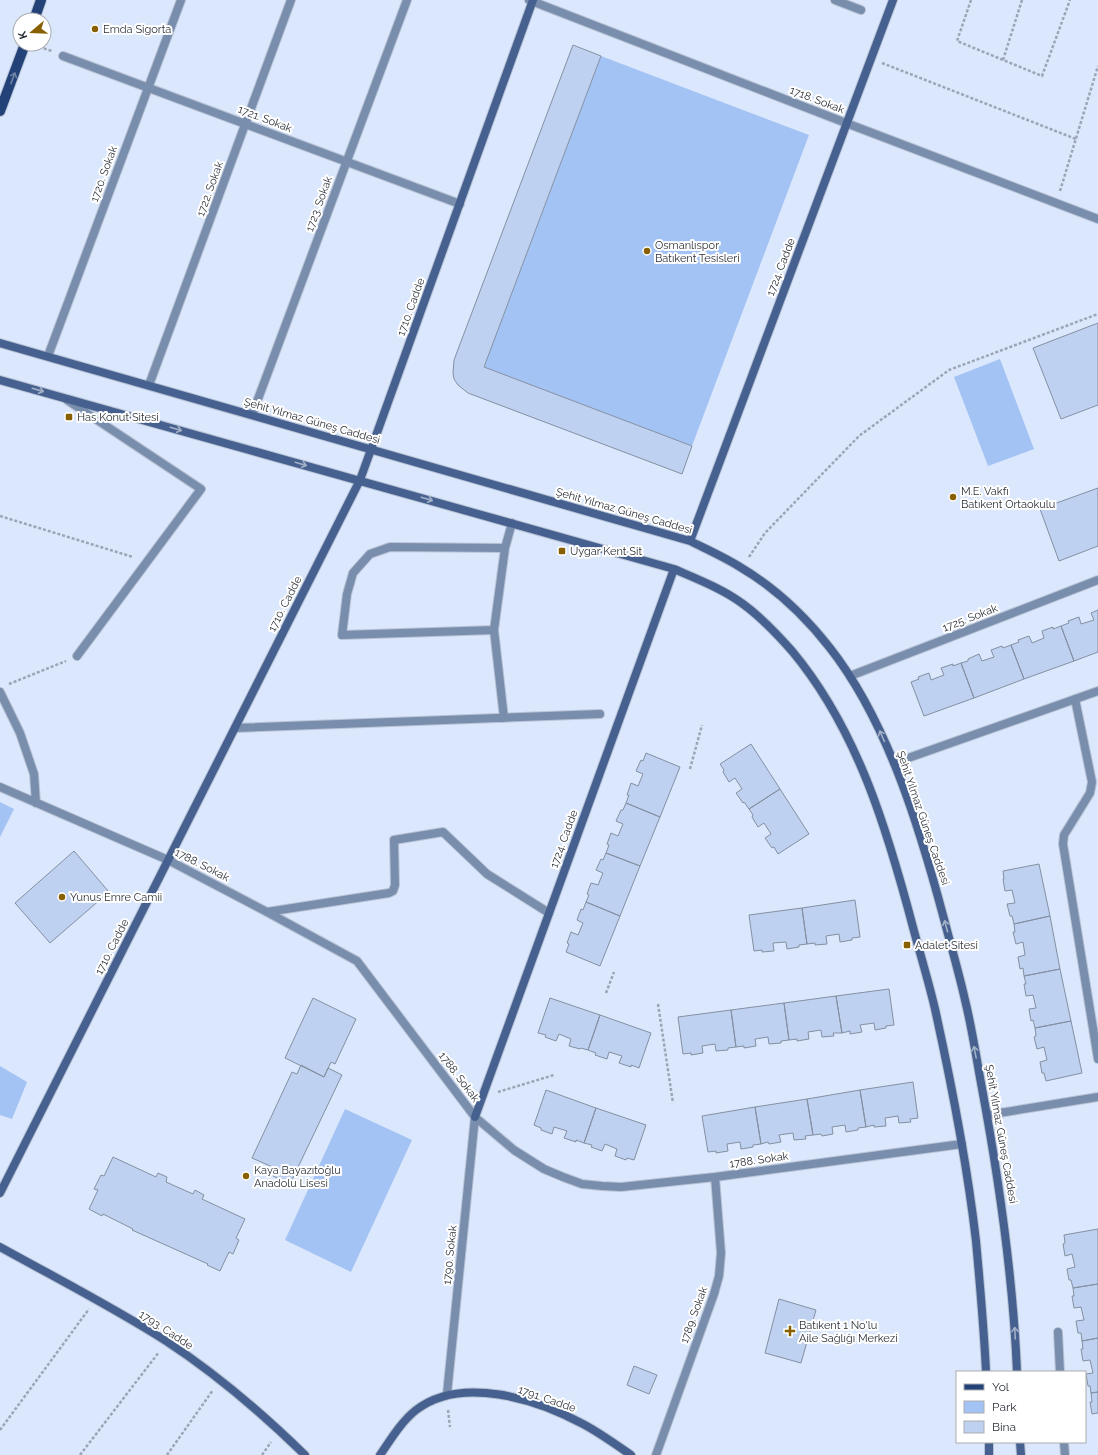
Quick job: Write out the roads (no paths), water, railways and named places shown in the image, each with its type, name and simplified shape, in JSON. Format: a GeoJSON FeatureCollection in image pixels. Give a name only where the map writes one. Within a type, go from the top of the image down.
{"type":"FeatureCollection","features":[{"type":"Feature","properties":{"kind":"main road"},"geometry":{"type":"LineString","coordinates":[[37,12],[41,0]]}},
{"type":"Feature","properties":{"kind":"main road","name":"1710. Cadde"},"geometry":{"type":"LineString","coordinates":[[0,1193],[360,480],[460,204],[531,0]]}},
{"type":"Feature","properties":{"kind":"main road","name":"1724. Cadde"},"geometry":{"type":"LineString","coordinates":[[690,541],[893,0]]}},
{"type":"Feature","properties":{"kind":"main road"},"geometry":{"type":"LineString","coordinates":[[0,111],[22,52]]}},
{"type":"Feature","properties":{"kind":"main road","name":"Şehit Yılmaz Güneş Caddesi"},"geometry":{"type":"LineString","coordinates":[[0,343],[690,541],[742,568],[784,599],[800,614],[832,650],[850,676],[876,722],[894,762],[930,867],[962,986],[987,1115],[1006,1233],[1014,1303],[1017,1371]]}},
{"type":"Feature","properties":{"kind":"main road"},"geometry":{"type":"LineString","coordinates":[[0,380],[674,569],[718,589],[742,603],[764,622],[791,650],[831,706],[860,764],[899,874],[934,1008],[962,1144],[976,1239],[986,1371]]}},
{"type":"Feature","properties":{"kind":"main road","name":"1724. Cadde"},"geometry":{"type":"LineString","coordinates":[[475,1117],[674,569]]}},
{"type":"Feature","properties":{"kind":"main road","name":"1793. Cadde"},"geometry":{"type":"LineString","coordinates":[[0,1247],[96,1300],[167,1342],[220,1381],[280,1431],[305,1455]]}},
{"type":"Feature","properties":{"kind":"main road","name":"1791. Cadde"},"geometry":{"type":"LineString","coordinates":[[380,1455],[396,1432],[412,1413],[447,1394],[466,1392],[488,1393],[514,1398],[560,1413],[583,1424],[612,1441],[631,1455]]}},
{"type":"Feature","properties":{"kind":"main road"},"geometry":{"type":"LineString","coordinates":[[989,1443],[989,1455]]}},
{"type":"Feature","properties":{"kind":"main road"},"geometry":{"type":"LineString","coordinates":[[1020,1443],[1021,1455]]}},
{"type":"Feature","properties":{"kind":"street","name":"1720. Sokak"},"geometry":{"type":"LineString","coordinates":[[48,356],[181,0]]}},
{"type":"Feature","properties":{"kind":"street","name":"1722. Sokak"},"geometry":{"type":"LineString","coordinates":[[149,386],[292,0]]}},
{"type":"Feature","properties":{"kind":"street","name":"1723. Sokak"},"geometry":{"type":"LineString","coordinates":[[252,415],[407,0]]}},
{"type":"Feature","properties":{"kind":"street","name":"1718. Sokak"},"geometry":{"type":"LineString","coordinates":[[531,0],[846,123],[1098,219]]}},
{"type":"Feature","properties":{"kind":"street"},"geometry":{"type":"LineString","coordinates":[[835,0],[861,10]]}},
{"type":"Feature","properties":{"kind":"street","name":"1721. Sokak"},"geometry":{"type":"LineString","coordinates":[[63,56],[460,204]]}},
{"type":"Feature","properties":{"kind":"street"},"geometry":{"type":"LineString","coordinates":[[65,398],[201,489],[77,656]]}},
{"type":"Feature","properties":{"kind":"street"},"geometry":{"type":"LineString","coordinates":[[504,718],[494,630],[505,548],[512,523]]}},
{"type":"Feature","properties":{"kind":"street"},"geometry":{"type":"LineString","coordinates":[[494,630],[342,635],[347,594],[353,573],[370,554],[390,547],[505,548]]}},
{"type":"Feature","properties":{"kind":"street","name":"1725. Sokak"},"geometry":{"type":"LineString","coordinates":[[850,676],[1098,580]]}},
{"type":"Feature","properties":{"kind":"street"},"geometry":{"type":"LineString","coordinates":[[894,762],[1098,691]]}},
{"type":"Feature","properties":{"kind":"street"},"geometry":{"type":"LineString","coordinates":[[0,692],[20,733],[32,767],[34,774],[36,803]]}},
{"type":"Feature","properties":{"kind":"street"},"geometry":{"type":"LineString","coordinates":[[1075,699],[1092,788],[1064,835],[1063,844],[1098,1059]]}},
{"type":"Feature","properties":{"kind":"street"},"geometry":{"type":"LineString","coordinates":[[235,728],[600,714]]}},
{"type":"Feature","properties":{"kind":"street","name":"1788. Sokak"},"geometry":{"type":"LineString","coordinates":[[0,788],[168,860],[357,961],[475,1117],[528,1160],[563,1177],[582,1184],[621,1187],[715,1177],[962,1144]]}},
{"type":"Feature","properties":{"kind":"street"},"geometry":{"type":"LineString","coordinates":[[267,912],[389,893],[393,891],[395,885],[394,840],[443,832],[487,874],[549,913]]}},
{"type":"Feature","properties":{"kind":"street"},"geometry":{"type":"LineString","coordinates":[[987,1115],[1098,1097]]}},
{"type":"Feature","properties":{"kind":"street","name":"1790. Sokak"},"geometry":{"type":"LineString","coordinates":[[447,1394],[475,1117]]}},
{"type":"Feature","properties":{"kind":"street","name":"1789. Sokak"},"geometry":{"type":"LineString","coordinates":[[656,1455],[712,1301],[719,1276],[721,1253],[715,1177]]}},
{"type":"Feature","properties":{"kind":"street"},"geometry":{"type":"LineString","coordinates":[[1058,1332],[1060,1371]]}},
{"type":"Feature","properties":{"kind":"street"},"geometry":{"type":"LineString","coordinates":[[1064,1443],[1065,1455]]}},
{"type":"Feature","properties":{"kind":"place","name":"Emda Sigorta"},"geometry":{"type":"Point","coordinates":[95,29]}},
{"type":"Feature","properties":{"kind":"place","name":"Osmanlıspor Batıkent Tesisleri"},"geometry":{"type":"Point","coordinates":[647,251]}},
{"type":"Feature","properties":{"kind":"place","name":"Has Konut Sitesi"},"geometry":{"type":"Point","coordinates":[69,417]}},
{"type":"Feature","properties":{"kind":"place","name":"M.E. Vakfı Batıkent Ortaokulu"},"geometry":{"type":"Point","coordinates":[953,497]}},
{"type":"Feature","properties":{"kind":"place","name":"Uygar Kent Sit"},"geometry":{"type":"Point","coordinates":[562,551]}},
{"type":"Feature","properties":{"kind":"place","name":"Yunus Emre Camii"},"geometry":{"type":"Point","coordinates":[62,897]}},
{"type":"Feature","properties":{"kind":"place","name":"Adalet Sitesi"},"geometry":{"type":"Point","coordinates":[907,945]}},
{"type":"Feature","properties":{"kind":"place","name":"Kaya Bayazıtoğlu Anadolu Lisesi"},"geometry":{"type":"Point","coordinates":[246,1176]}},
{"type":"Feature","properties":{"kind":"place","name":"Batıkent 1 No'lu Aile Sağlığı Merkezi"},"geometry":{"type":"Point","coordinates":[790,1331]}}]}
